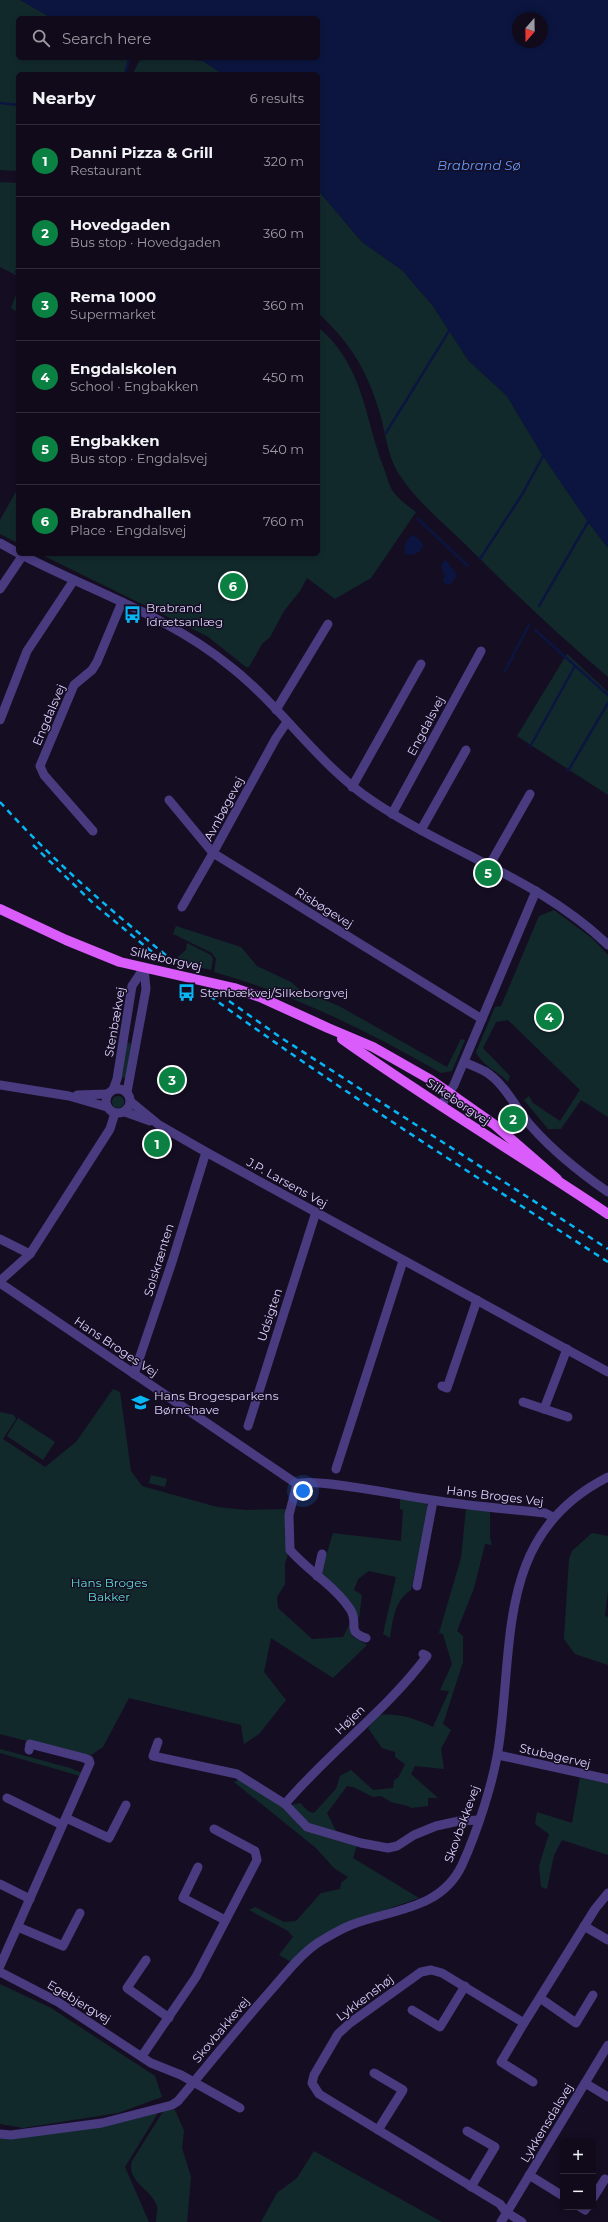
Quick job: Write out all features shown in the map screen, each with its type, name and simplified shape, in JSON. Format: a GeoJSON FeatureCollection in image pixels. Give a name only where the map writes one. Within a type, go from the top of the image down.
{"type":"FeatureCollection","features":[{"type":"Feature","properties":{"kind":"main road","name":"Silkeborgvej"},"geometry":{"type":"LineString","coordinates":[[0,909],[95,953],[144,968],[234,988],[260,996],[373,1047],[408,1066],[500,1129],[557,1179]]}},
{"type":"Feature","properties":{"kind":"main road","name":"Silkeborgvej"},"geometry":{"type":"LineString","coordinates":[[328,1028],[441,1106],[521,1159],[557,1179],[608,1214]]}},
{"type":"Feature","properties":{"kind":"street"},"geometry":{"type":"LineString","coordinates":[[0,543],[16,552]]}},
{"type":"Feature","properties":{"kind":"street"},"geometry":{"type":"LineString","coordinates":[[0,589],[19,556]]}},
{"type":"Feature","properties":{"kind":"street"},"geometry":{"type":"LineString","coordinates":[[24,556],[173,627],[203,646],[238,672],[276,710],[322,760],[352,787],[392,814],[536,891],[567,910],[608,945]]}},
{"type":"Feature","properties":{"kind":"street"},"geometry":{"type":"LineString","coordinates":[[0,720],[27,651],[74,580]]}},
{"type":"Feature","properties":{"kind":"street","name":"Engdalsvej"},"geometry":{"type":"LineString","coordinates":[[93,831],[44,775],[40,766],[74,685],[92,670],[97,662],[122,602]]}},
{"type":"Feature","properties":{"kind":"street"},"geometry":{"type":"LineString","coordinates":[[276,710],[328,624]]}},
{"type":"Feature","properties":{"kind":"street","name":"Engdalsvej"},"geometry":{"type":"LineString","coordinates":[[392,814],[481,651]]}},
{"type":"Feature","properties":{"kind":"street"},"geometry":{"type":"LineString","coordinates":[[352,787],[421,664]]}},
{"type":"Feature","properties":{"kind":"street","name":"Avnbøgevej"},"geometry":{"type":"LineString","coordinates":[[182,907],[208,859],[214,853],[276,738],[287,722]]}},
{"type":"Feature","properties":{"kind":"street"},"geometry":{"type":"LineString","coordinates":[[421,830],[466,750]]}},
{"type":"Feature","properties":{"kind":"street"},"geometry":{"type":"LineString","coordinates":[[489,866],[530,794]]}},
{"type":"Feature","properties":{"kind":"street","name":"Risbøgevej"},"geometry":{"type":"LineString","coordinates":[[169,800],[214,853],[482,1019]]}},
{"type":"Feature","properties":{"kind":"street"},"geometry":{"type":"LineString","coordinates":[[441,1106],[464,1062],[536,891]]}},
{"type":"Feature","properties":{"kind":"street","name":"Stenbækvej"},"geometry":{"type":"LineString","coordinates":[[111,1092],[117,1078],[132,986],[144,968]]}},
{"type":"Feature","properties":{"kind":"street","name":"Stenbækvej"},"geometry":{"type":"LineString","coordinates":[[127,1092],[146,989],[144,968]]}},
{"type":"Feature","properties":{"kind":"street"},"geometry":{"type":"LineString","coordinates":[[464,1062],[487,1073],[495,1080],[531,1126],[555,1151],[573,1167],[608,1192]]}},
{"type":"Feature","properties":{"kind":"street"},"geometry":{"type":"LineString","coordinates":[[0,1085],[69,1096],[107,1107],[115,1114]]}},
{"type":"Feature","properties":{"kind":"street"},"geometry":{"type":"LineString","coordinates":[[69,1096],[111,1092],[122,1089],[127,1092],[131,1102],[125,1112],[115,1114]]}},
{"type":"Feature","properties":{"kind":"street"},"geometry":{"type":"LineString","coordinates":[[107,1107],[106,1100],[111,1092]]}},
{"type":"Feature","properties":{"kind":"street","name":"J.P. Larsens Vej"},"geometry":{"type":"LineString","coordinates":[[131,1102],[159,1125]]}},
{"type":"Feature","properties":{"kind":"street","name":"J.P. Larsens Vej"},"geometry":{"type":"LineString","coordinates":[[125,1112],[159,1125],[403,1261],[608,1372]]}},
{"type":"Feature","properties":{"kind":"street"},"geometry":{"type":"LineString","coordinates":[[0,1282],[30,1254],[110,1129],[115,1114]]}},
{"type":"Feature","properties":{"kind":"street","name":"Solskrænten"},"geometry":{"type":"LineString","coordinates":[[134,1374],[172,1262],[206,1152]]}},
{"type":"Feature","properties":{"kind":"street","name":"Udsigten"},"geometry":{"type":"LineString","coordinates":[[248,1426],[316,1212]]}},
{"type":"Feature","properties":{"kind":"street"},"geometry":{"type":"LineString","coordinates":[[0,1239],[30,1254]]}},
{"type":"Feature","properties":{"kind":"street"},"geometry":{"type":"LineString","coordinates":[[336,1469],[403,1261]]}},
{"type":"Feature","properties":{"kind":"street","name":"Hans Broges Vej"},"geometry":{"type":"LineString","coordinates":[[0,1282],[297,1484],[303,1481],[433,1501],[545,1513],[553,1517]]}},
{"type":"Feature","properties":{"kind":"street"},"geometry":{"type":"LineString","coordinates":[[442,1386],[447,1388],[477,1300]]}},
{"type":"Feature","properties":{"kind":"street"},"geometry":{"type":"LineString","coordinates":[[544,1409],[567,1349]]}},
{"type":"Feature","properties":{"kind":"street"},"geometry":{"type":"LineString","coordinates":[[523,1402],[568,1417]]}},
{"type":"Feature","properties":{"kind":"street","name":"Skovbakkevej"},"geometry":{"type":"LineString","coordinates":[[0,2134],[26,2134],[84,2126],[163,2108],[178,2101],[236,2030],[304,1953],[318,1943],[351,1925],[421,1903],[441,1893],[453,1882],[462,1864],[479,1820],[498,1755],[518,1589],[533,1547],[553,1517],[579,1493],[608,1477]]}},
{"type":"Feature","properties":{"kind":"street"},"geometry":{"type":"LineString","coordinates":[[297,1484],[289,1516],[290,1550],[351,1610],[354,1618],[353,1630],[356,1635],[366,1638]]}},
{"type":"Feature","properties":{"kind":"street","name":"Hans Broges Vej"},"geometry":{"type":"LineString","coordinates":[[417,1586],[433,1501]]}},
{"type":"Feature","properties":{"kind":"street"},"geometry":{"type":"LineString","coordinates":[[317,1576],[322,1554]]}},
{"type":"Feature","properties":{"kind":"street","name":"Højen"},"geometry":{"type":"LineString","coordinates":[[285,1804],[332,1753],[396,1693],[427,1656],[423,1654]]}},
{"type":"Feature","properties":{"kind":"street"},"geometry":{"type":"LineString","coordinates":[[158,1742],[154,1756],[238,1774],[285,1804],[307,1827],[361,1843],[388,1848],[397,1846],[414,1835],[436,1826],[459,1821],[479,1820]]}},
{"type":"Feature","properties":{"kind":"street"},"geometry":{"type":"LineString","coordinates":[[0,1966],[90,1760],[30,1744],[29,1750]]}},
{"type":"Feature","properties":{"kind":"street","name":"Stubagervej"},"geometry":{"type":"LineString","coordinates":[[498,1755],[608,1779]]}},
{"type":"Feature","properties":{"kind":"street"},"geometry":{"type":"LineString","coordinates":[[7,1798],[64,1822],[109,1838],[126,1805]]}},
{"type":"Feature","properties":{"kind":"street"},"geometry":{"type":"LineString","coordinates":[[142,2056],[196,1977],[257,1860],[255,1851],[214,1829]]}},
{"type":"Feature","properties":{"kind":"street"},"geometry":{"type":"LineString","coordinates":[[198,1867],[183,1898],[225,1920]]}},
{"type":"Feature","properties":{"kind":"street"},"geometry":{"type":"LineString","coordinates":[[0,1884],[30,1898]]}},
{"type":"Feature","properties":{"kind":"street"},"geometry":{"type":"LineString","coordinates":[[533,2082],[500,2062],[584,1926],[608,1893]]}},
{"type":"Feature","properties":{"kind":"street"},"geometry":{"type":"LineString","coordinates":[[18,1927],[63,1946],[80,1913]]}},
{"type":"Feature","properties":{"kind":"street"},"geometry":{"type":"LineString","coordinates":[[584,1926],[608,1940]]}},
{"type":"Feature","properties":{"kind":"street"},"geometry":{"type":"LineString","coordinates":[[146,1960],[127,1988],[168,2018]]}},
{"type":"Feature","properties":{"kind":"street","name":"Lykkenshøj"},"geometry":{"type":"LineString","coordinates":[[506,2212],[500,2204],[378,2130],[314,2088],[312,2083],[314,2075],[338,2034],[350,2023],[421,1972],[432,1970],[442,1972],[524,2023]]}},
{"type":"Feature","properties":{"kind":"street","name":"Egebjergvej"},"geometry":{"type":"LineString","coordinates":[[0,1972],[58,2002],[142,2056],[193,2082]]}},
{"type":"Feature","properties":{"kind":"street"},"geometry":{"type":"LineString","coordinates":[[412,2010],[440,2027],[465,1986]]}},
{"type":"Feature","properties":{"kind":"street"},"geometry":{"type":"LineString","coordinates":[[540,1998],[576,2023],[593,1995]]}},
{"type":"Feature","properties":{"kind":"street","name":"Lykkensdalsvej"},"geometry":{"type":"LineString","coordinates":[[501,2222],[608,2045]]}},
{"type":"Feature","properties":{"kind":"street"},"geometry":{"type":"LineString","coordinates":[[374,2073],[403,2090],[378,2130]]}},
{"type":"Feature","properties":{"kind":"street","name":"Skovbakkevej"},"geometry":{"type":"LineString","coordinates":[[193,2082],[240,2108]]}},
{"type":"Feature","properties":{"kind":"street","name":"Lykkensdalsvej"},"geometry":{"type":"LineString","coordinates":[[585,2082],[608,2097]]}},
{"type":"Feature","properties":{"kind":"street"},"geometry":{"type":"LineString","coordinates":[[468,2131],[495,2147],[471,2187]]}},
{"type":"Feature","properties":{"kind":"street","name":"Lykkensdalsvej"},"geometry":{"type":"LineString","coordinates":[[529,2176],[560,2194]]}},
{"type":"Feature","properties":{"kind":"street"},"geometry":{"type":"LineString","coordinates":[[596,2193],[605,2179]]}},
{"type":"Feature","properties":{"kind":"street"},"geometry":{"type":"LineString","coordinates":[[506,2212],[522,2222]]}},
{"type":"Feature","properties":{"kind":"green space"},"geometry":{"type":"Polygon","coordinates":[[[0,0],[20,0],[48,16],[16,16],[16,60],[129,60],[126,72],[16,72],[16,171],[0,170],[0,0]]]}},
{"type":"Feature","properties":{"kind":"green space"},"geometry":{"type":"Polygon","coordinates":[[[139,61],[203,61],[220,72],[134,72],[139,61]]]}},
{"type":"Feature","properties":{"kind":"green space"},"geometry":{"type":"Polygon","coordinates":[[[0,182],[16,183],[16,275],[0,267],[0,182]]]}},
{"type":"Feature","properties":{"kind":"green space"},"geometry":{"type":"Polygon","coordinates":[[[320,192],[362,242],[402,270],[433,306],[468,360],[507,396],[543,456],[588,522],[608,548],[608,677],[497,576],[407,486],[394,464],[388,448],[376,401],[364,372],[349,348],[320,315],[320,192]]]}},
{"type":"Feature","properties":{"kind":"green space"},"geometry":{"type":"Polygon","coordinates":[[[16,294],[16,311],[11,308],[16,294]]]}},
{"type":"Feature","properties":{"kind":"green space"},"geometry":{"type":"Polygon","coordinates":[[[320,329],[333,342],[345,358],[354,375],[361,392],[391,488],[400,499],[416,512],[371,578],[335,599],[307,578],[300,591],[284,611],[270,637],[262,644],[249,667],[246,667],[207,636],[44,556],[320,556],[320,329]]]}},
{"type":"Feature","properties":{"kind":"green space"},"geometry":{"type":"Polygon","coordinates":[[[16,492],[16,542],[0,534],[0,520],[16,492]]]}},
{"type":"Feature","properties":{"kind":"green space"},"geometry":{"type":"Polygon","coordinates":[[[567,654],[608,692],[608,795],[517,736],[567,654]]]}},
{"type":"Feature","properties":{"kind":"green space"},"geometry":{"type":"Polygon","coordinates":[[[554,910],[593,939],[608,955],[608,1117],[581,1100],[561,1129],[548,1129],[524,1100],[529,1096],[533,1103],[560,1121],[580,1090],[508,1020],[496,1022],[483,1048],[510,1076],[508,1082],[486,1065],[476,1052],[495,1007],[501,1006],[539,916],[554,910]]]}},
{"type":"Feature","properties":{"kind":"green space"},"geometry":{"type":"Polygon","coordinates":[[[176,926],[241,947],[257,966],[291,982],[300,990],[339,1006],[447,1067],[461,1039],[465,1040],[452,1071],[441,1073],[331,1015],[274,992],[214,972],[216,959],[212,953],[173,934],[176,926]]]}},
{"type":"Feature","properties":{"kind":"green space"},"geometry":{"type":"Polygon","coordinates":[[[187,943],[211,955],[213,959],[211,970],[185,964],[177,958],[186,950],[187,943]]]}},
{"type":"Feature","properties":{"kind":"green space"},"geometry":{"type":"Polygon","coordinates":[[[127,1042],[131,1044],[126,1078],[120,1077],[127,1042]]]}},
{"type":"Feature","properties":{"kind":"green space"},"geometry":{"type":"Polygon","coordinates":[[[118,1096],[122,1098],[124,1102],[122,1106],[118,1108],[114,1106],[112,1102],[114,1098],[118,1096]]]}},
{"type":"Feature","properties":{"kind":"green space","name":"Hans Broges Bakker"},"geometry":{"type":"Polygon","coordinates":[[[113,1389],[120,1392],[131,1471],[142,1486],[217,1507],[246,1510],[288,1509],[289,1551],[285,1563],[285,1584],[277,1597],[278,1608],[312,1639],[343,1637],[350,1623],[353,1637],[367,1645],[333,1678],[271,1638],[264,1672],[286,1700],[259,1734],[244,1744],[241,1725],[129,1698],[103,1747],[88,1757],[0,1734],[0,1412],[14,1415],[16,1419],[3,1439],[45,1467],[76,1442],[113,1389]]]}},
{"type":"Feature","properties":{"kind":"green space"},"geometry":{"type":"Polygon","coordinates":[[[18,1418],[55,1442],[43,1460],[7,1436],[18,1418]]]}},
{"type":"Feature","properties":{"kind":"green space"},"geometry":{"type":"Polygon","coordinates":[[[151,1475],[167,1479],[165,1487],[149,1483],[151,1475]]]}},
{"type":"Feature","properties":{"kind":"green space"},"geometry":{"type":"Polygon","coordinates":[[[400,1498],[425,1503],[429,1508],[411,1590],[405,1594],[395,1611],[390,1638],[383,1634],[396,1577],[369,1571],[358,1579],[354,1590],[362,1595],[359,1618],[320,1576],[333,1533],[401,1541],[403,1510],[400,1509],[400,1498]]]}},
{"type":"Feature","properties":{"kind":"green space"},"geometry":{"type":"Polygon","coordinates":[[[466,1509],[490,1511],[490,1538],[492,1545],[485,1544],[474,1588],[457,1631],[463,1636],[463,1662],[443,1724],[451,1730],[441,1749],[444,1769],[415,1766],[411,1774],[438,1798],[428,1798],[428,1806],[411,1808],[391,1802],[381,1796],[373,1797],[353,1787],[347,1786],[327,1813],[337,1833],[311,1827],[292,1805],[300,1803],[308,1811],[314,1813],[336,1789],[340,1776],[351,1770],[373,1790],[393,1788],[394,1780],[398,1778],[405,1764],[395,1757],[395,1752],[382,1748],[368,1728],[379,1715],[407,1717],[433,1727],[449,1691],[440,1690],[452,1664],[443,1634],[439,1633],[461,1558],[466,1509]]]}},
{"type":"Feature","properties":{"kind":"green space"},"geometry":{"type":"Polygon","coordinates":[[[592,1533],[608,1536],[608,1589],[605,1616],[608,1617],[608,1665],[575,1654],[564,1639],[569,1559],[572,1551],[592,1533]]]}},
{"type":"Feature","properties":{"kind":"green space"},"geometry":{"type":"Polygon","coordinates":[[[0,1749],[70,1768],[82,1773],[80,1776],[0,1753],[0,1749]]]}},
{"type":"Feature","properties":{"kind":"green space"},"geometry":{"type":"Polygon","coordinates":[[[580,1778],[608,1783],[608,1855],[562,1840],[554,1855],[547,1889],[541,1887],[539,1866],[549,1834],[535,1824],[537,1812],[572,1823],[580,1778]]]}},
{"type":"Feature","properties":{"kind":"green space"},"geometry":{"type":"Polygon","coordinates":[[[240,1779],[275,1801],[307,1829],[357,1845],[353,1858],[419,1898],[385,1910],[291,1962],[279,1955],[293,1937],[288,1931],[249,1910],[255,1907],[284,1922],[296,1921],[321,1893],[340,1889],[341,1883],[348,1877],[334,1868],[316,1848],[234,1782],[240,1779]]]}},
{"type":"Feature","properties":{"kind":"green space"},"geometry":{"type":"Polygon","coordinates":[[[0,1984],[51,2008],[155,2076],[162,2097],[118,2113],[23,2128],[0,2124],[0,1984]]]}},
{"type":"Feature","properties":{"kind":"green space"},"geometry":{"type":"Polygon","coordinates":[[[164,2110],[175,2110],[184,2131],[182,2148],[191,2177],[187,2222],[156,2222],[157,2206],[150,2194],[136,2180],[131,2168],[132,2161],[164,2110]]]}},
{"type":"Feature","properties":{"kind":"green space"},"geometry":{"type":"Polygon","coordinates":[[[158,2113],[125,2167],[149,2222],[0,2222],[0,2137],[158,2113]]]}},
{"type":"Feature","properties":{"kind":"green space"},"geometry":{"type":"Polygon","coordinates":[[[314,2151],[442,2222],[261,2222],[277,2193],[297,2178],[314,2151]]]}},
{"type":"Feature","properties":{"kind":"water","name":"Brabrand Sø"},"geometry":{"type":"Polygon","coordinates":[[[20,0],[608,0],[608,548],[588,522],[543,456],[507,396],[468,360],[433,306],[402,270],[362,242],[320,192],[320,72],[220,72],[203,61],[195,60],[320,60],[320,16],[48,16],[20,0]]]}},
{"type":"Feature","properties":{"kind":"water"},"geometry":{"type":"Polygon","coordinates":[[[413,535],[422,542],[423,547],[416,554],[405,554],[404,548],[406,543],[413,535]]]}},
{"type":"Feature","properties":{"kind":"water"},"geometry":{"type":"Polygon","coordinates":[[[444,561],[447,561],[457,575],[452,583],[447,585],[443,582],[445,576],[441,566],[444,561]]]}},
{"type":"Feature","properties":{"kind":"waterway"},"geometry":{"type":"LineString","coordinates":[[126,72],[129,60]]}},
{"type":"Feature","properties":{"kind":"waterway"},"geometry":{"type":"LineString","coordinates":[[0,103],[16,105]]}},
{"type":"Feature","properties":{"kind":"waterway"},"geometry":{"type":"LineString","coordinates":[[386,433],[449,331]]}},
{"type":"Feature","properties":{"kind":"waterway"},"geometry":{"type":"LineString","coordinates":[[480,559],[523,493],[543,456]]}},
{"type":"Feature","properties":{"kind":"waterway"},"geometry":{"type":"LineString","coordinates":[[418,519],[468,566]]}},
{"type":"Feature","properties":{"kind":"waterway"},"geometry":{"type":"LineString","coordinates":[[539,606],[588,522]]}},
{"type":"Feature","properties":{"kind":"waterway"},"geometry":{"type":"LineString","coordinates":[[505,671],[529,625]]}},
{"type":"Feature","properties":{"kind":"waterway"},"geometry":{"type":"LineString","coordinates":[[535,630],[608,695]]}},
{"type":"Feature","properties":{"kind":"waterway"},"geometry":{"type":"LineString","coordinates":[[530,747],[575,666]]}},
{"type":"Feature","properties":{"kind":"waterway"},"geometry":{"type":"LineString","coordinates":[[568,771],[608,703]]}},
{"type":"Feature","properties":{"kind":"railway"},"geometry":{"type":"LineString","coordinates":[[0,802],[61,865],[172,960]]}},
{"type":"Feature","properties":{"kind":"railway"},"geometry":{"type":"LineString","coordinates":[[33,845],[95,905],[157,956]]}},
{"type":"Feature","properties":{"kind":"railway"},"geometry":{"type":"LineString","coordinates":[[210,996],[357,1099],[608,1262]]}},
{"type":"Feature","properties":{"kind":"railway"},"geometry":{"type":"LineString","coordinates":[[229,1001],[280,1037],[608,1249]]}},
{"type":"Feature","properties":{"kind":"place","name":"Brabrandhallen"},"geometry":{"type":"Point","coordinates":[233,586]}},
{"type":"Feature","properties":{"kind":"place","name":"Brabrand Idrætsanlæg"},"geometry":{"type":"Point","coordinates":[133,615]}},
{"type":"Feature","properties":{"kind":"place","name":"Engbakken"},"geometry":{"type":"Point","coordinates":[488,873]}},
{"type":"Feature","properties":{"kind":"place","name":"Stenbækvej/Silkeborgvej"},"geometry":{"type":"Point","coordinates":[187,993]}},
{"type":"Feature","properties":{"kind":"place","name":"Engdalskolen"},"geometry":{"type":"Point","coordinates":[549,1017]}},
{"type":"Feature","properties":{"kind":"place","name":"Rema 1000"},"geometry":{"type":"Point","coordinates":[172,1080]}},
{"type":"Feature","properties":{"kind":"place","name":"Hovedgaden"},"geometry":{"type":"Point","coordinates":[513,1119]}},
{"type":"Feature","properties":{"kind":"place","name":"Danni Pizza & Grill"},"geometry":{"type":"Point","coordinates":[157,1144]}},
{"type":"Feature","properties":{"kind":"place","name":"Hans Brogesparkens Børnehave"},"geometry":{"type":"Point","coordinates":[141,1403]}}]}
